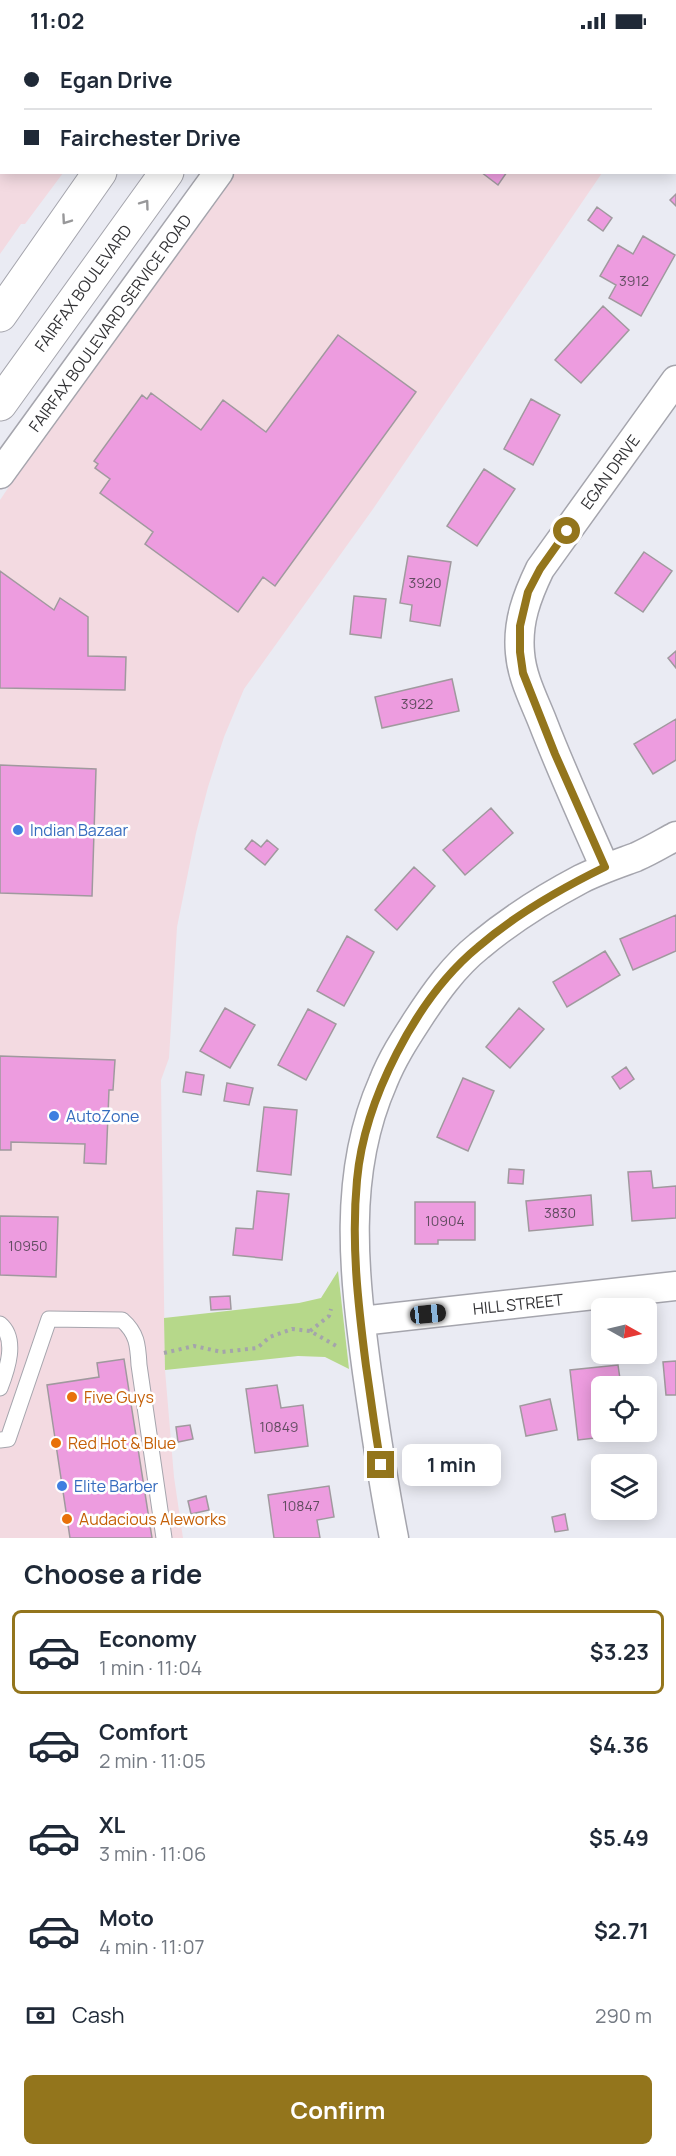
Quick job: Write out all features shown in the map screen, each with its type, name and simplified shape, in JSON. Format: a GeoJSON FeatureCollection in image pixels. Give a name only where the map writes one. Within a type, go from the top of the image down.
{"type":"FeatureCollection","features":[{"type":"Feature","properties":{"kind":"main road"},"geometry":{"type":"LineString","coordinates":[[0,315],[99,174]]}},
{"type":"Feature","properties":{"kind":"main road","name":"FAIRFAX BOULEVARD"},"geometry":{"type":"LineString","coordinates":[[0,404],[166,174]]}},
{"type":"Feature","properties":{"kind":"street","name":"FAIRFAX BOULEVARD SERVICE ROAD"},"geometry":{"type":"LineString","coordinates":[[0,474],[218,174]]}},
{"type":"Feature","properties":{"kind":"street"},"geometry":{"type":"LineString","coordinates":[[56,326],[92,349]]}},
{"type":"Feature","properties":{"kind":"street","name":"EGAN DRIVE"},"geometry":{"type":"LineString","coordinates":[[605,867],[555,754],[523,673],[520,626],[528,592],[540,569],[676,380]]}},
{"type":"Feature","properties":{"kind":"street"},"geometry":{"type":"LineString","coordinates":[[394,1538],[377,1444],[354,1264],[357,1178],[363,1144],[382,1083],[397,1051],[433,996],[476,948],[517,916],[580,879],[637,856],[676,836]]}},
{"type":"Feature","properties":{"kind":"street","name":"HILL STREET"},"geometry":{"type":"LineString","coordinates":[[361,1321],[676,1286]]}},
{"type":"Feature","properties":{"kind":"lane"},"geometry":{"type":"LineString","coordinates":[[0,1440],[8,1439],[49,1319],[122,1320],[132,1329],[138,1341],[139,1365],[165,1538]]}},
{"type":"Feature","properties":{"kind":"lane"},"geometry":{"type":"LineString","coordinates":[[0,1388],[8,1364],[5,1346],[10,1342],[1,1323]]}},
{"type":"Feature","properties":{"kind":"path"},"geometry":{"type":"LineString","coordinates":[[310,1331],[329,1317],[332,1307]]}},
{"type":"Feature","properties":{"kind":"path"},"geometry":{"type":"LineString","coordinates":[[164,1353],[194,1346],[222,1352],[257,1348],[270,1337],[292,1329],[310,1331],[340,1348]]}},
{"type":"Feature","properties":{"kind":"shaded area"},"geometry":{"type":"Polygon","coordinates":[[[0,174],[62,174],[25,224],[21,224],[0,254],[0,174]]]}},
{"type":"Feature","properties":{"kind":"shaded area"},"geometry":{"type":"Polygon","coordinates":[[[232,174],[601,174],[373,509],[244,689],[224,737],[208,787],[177,927],[169,1058],[161,1080],[165,1370],[174,1477],[183,1538],[0,1538],[0,500],[85,374],[232,174]]]}},
{"type":"Feature","properties":{"kind":"green space"},"geometry":{"type":"Polygon","coordinates":[[[338,1271],[349,1369],[325,1357],[298,1356],[165,1370],[164,1318],[299,1303],[321,1298],[338,1271]]]}},
{"type":"Feature","properties":{"kind":"building"},"geometry":{"type":"Polygon","coordinates":[[[484,174],[506,174],[498,185],[484,174]]]}},
{"type":"Feature","properties":{"kind":"building"},"geometry":{"type":"Polygon","coordinates":[[[676,194],[676,206],[670,200],[676,194]]]}},
{"type":"Feature","properties":{"kind":"building"},"geometry":{"type":"Polygon","coordinates":[[[597,207],[612,218],[603,231],[588,220],[597,207]]]}},
{"type":"Feature","properties":{"kind":"building"},"geometry":{"type":"Polygon","coordinates":[[[643,236],[675,255],[641,316],[609,298],[616,285],[600,276],[618,245],[633,254],[643,236]]]}},
{"type":"Feature","properties":{"kind":"building"},"geometry":{"type":"Polygon","coordinates":[[[603,306],[629,330],[581,383],[555,360],[603,306]]]}},
{"type":"Feature","properties":{"kind":"building"},"geometry":{"type":"Polygon","coordinates":[[[338,335],[416,392],[275,586],[263,577],[238,612],[145,544],[153,532],[100,493],[110,479],[95,468],[98,464],[94,461],[142,395],[147,399],[151,393],[201,430],[223,400],[266,432],[338,335]]]}},
{"type":"Feature","properties":{"kind":"building"},"geometry":{"type":"Polygon","coordinates":[[[531,399],[560,415],[533,465],[504,449],[531,399]]]}},
{"type":"Feature","properties":{"kind":"building"},"geometry":{"type":"Polygon","coordinates":[[[484,469],[515,489],[477,546],[447,526],[484,469]]]}},
{"type":"Feature","properties":{"kind":"building"},"geometry":{"type":"Polygon","coordinates":[[[644,552],[672,571],[643,612],[615,593],[644,552]]]}},
{"type":"Feature","properties":{"kind":"building"},"geometry":{"type":"Polygon","coordinates":[[[408,556],[451,562],[440,626],[410,621],[412,605],[400,603],[408,556]]]}},
{"type":"Feature","properties":{"kind":"building"},"geometry":{"type":"Polygon","coordinates":[[[0,571],[54,610],[60,598],[88,617],[88,656],[126,657],[125,690],[0,688],[0,571]]]}},
{"type":"Feature","properties":{"kind":"building"},"geometry":{"type":"Polygon","coordinates":[[[354,596],[386,599],[381,638],[350,634],[354,596]]]}},
{"type":"Feature","properties":{"kind":"building"},"geometry":{"type":"Polygon","coordinates":[[[676,651],[676,668],[668,658],[676,651]]]}},
{"type":"Feature","properties":{"kind":"building"},"geometry":{"type":"Polygon","coordinates":[[[452,679],[459,711],[382,728],[375,697],[452,679]]]}},
{"type":"Feature","properties":{"kind":"building"},"geometry":{"type":"Polygon","coordinates":[[[676,719],[676,760],[653,774],[634,744],[676,719]]]}},
{"type":"Feature","properties":{"kind":"building"},"geometry":{"type":"Polygon","coordinates":[[[0,765],[96,769],[92,896],[0,893],[0,765]]]}},
{"type":"Feature","properties":{"kind":"building"},"geometry":{"type":"Polygon","coordinates":[[[491,808],[513,833],[465,875],[443,850],[491,808]]]}},
{"type":"Feature","properties":{"kind":"building"},"geometry":{"type":"Polygon","coordinates":[[[252,840],[261,847],[267,840],[278,849],[265,865],[245,849],[252,840]]]}},
{"type":"Feature","properties":{"kind":"building"},"geometry":{"type":"Polygon","coordinates":[[[414,867],[435,886],[397,930],[375,910],[414,867]]]}},
{"type":"Feature","properties":{"kind":"building"},"geometry":{"type":"Polygon","coordinates":[[[676,915],[676,951],[633,970],[620,939],[676,915]]]}},
{"type":"Feature","properties":{"kind":"building"},"geometry":{"type":"Polygon","coordinates":[[[347,936],[374,952],[344,1006],[317,991],[347,936]]]}},
{"type":"Feature","properties":{"kind":"building"},"geometry":{"type":"Polygon","coordinates":[[[605,951],[620,975],[567,1007],[553,982],[605,951]]]}},
{"type":"Feature","properties":{"kind":"building"},"geometry":{"type":"Polygon","coordinates":[[[225,1008],[255,1025],[230,1068],[200,1051],[225,1008]]]}},
{"type":"Feature","properties":{"kind":"building"},"geometry":{"type":"Polygon","coordinates":[[[519,1008],[544,1029],[510,1068],[486,1047],[519,1008]]]}},
{"type":"Feature","properties":{"kind":"building"},"geometry":{"type":"Polygon","coordinates":[[[308,1009],[336,1024],[306,1080],[278,1065],[308,1009]]]}},
{"type":"Feature","properties":{"kind":"building","name":"AutoZone"},"geometry":{"type":"Polygon","coordinates":[[[0,1056],[115,1060],[113,1090],[109,1090],[106,1164],[84,1163],[85,1144],[11,1142],[11,1150],[0,1150],[0,1056]]]}},
{"type":"Feature","properties":{"kind":"building"},"geometry":{"type":"Polygon","coordinates":[[[626,1067],[634,1079],[620,1089],[612,1077],[626,1067]]]}},
{"type":"Feature","properties":{"kind":"building"},"geometry":{"type":"Polygon","coordinates":[[[186,1072],[204,1075],[201,1095],[183,1092],[186,1072]]]}},
{"type":"Feature","properties":{"kind":"building"},"geometry":{"type":"Polygon","coordinates":[[[463,1078],[494,1091],[468,1151],[437,1137],[463,1078]]]}},
{"type":"Feature","properties":{"kind":"building"},"geometry":{"type":"Polygon","coordinates":[[[227,1083],[253,1088],[249,1105],[224,1101],[227,1083]]]}},
{"type":"Feature","properties":{"kind":"building"},"geometry":{"type":"Polygon","coordinates":[[[264,1107],[297,1110],[291,1175],[257,1171],[264,1107]]]}},
{"type":"Feature","properties":{"kind":"building"},"geometry":{"type":"Polygon","coordinates":[[[509,1169],[524,1170],[523,1184],[508,1183],[509,1169]]]}},
{"type":"Feature","properties":{"kind":"building"},"geometry":{"type":"Polygon","coordinates":[[[651,1171],[653,1188],[676,1186],[676,1218],[632,1221],[628,1172],[651,1171]]]}},
{"type":"Feature","properties":{"kind":"building"},"geometry":{"type":"Polygon","coordinates":[[[257,1191],[289,1194],[282,1260],[233,1255],[236,1228],[253,1229],[257,1191]]]}},
{"type":"Feature","properties":{"kind":"building"},"geometry":{"type":"Polygon","coordinates":[[[591,1195],[593,1225],[529,1231],[526,1201],[591,1195]]]}},
{"type":"Feature","properties":{"kind":"building"},"geometry":{"type":"Polygon","coordinates":[[[415,1202],[475,1202],[475,1240],[438,1240],[438,1244],[415,1244],[415,1202]]]}},
{"type":"Feature","properties":{"kind":"building"},"geometry":{"type":"Polygon","coordinates":[[[0,1216],[58,1217],[56,1277],[0,1275],[0,1216]]]}},
{"type":"Feature","properties":{"kind":"building"},"geometry":{"type":"Polygon","coordinates":[[[230,1296],[231,1309],[211,1310],[210,1297],[230,1296]]]}},
{"type":"Feature","properties":{"kind":"building"},"geometry":{"type":"Polygon","coordinates":[[[124,1359],[152,1538],[70,1538],[47,1385],[99,1377],[97,1363],[124,1359]]]}},
{"type":"Feature","properties":{"kind":"building"},"geometry":{"type":"Polygon","coordinates":[[[676,1361],[676,1395],[666,1395],[663,1362],[676,1361]]]}},
{"type":"Feature","properties":{"kind":"building"},"geometry":{"type":"Polygon","coordinates":[[[618,1365],[620,1376],[591,1376],[591,1438],[578,1440],[570,1370],[618,1365]]]}},
{"type":"Feature","properties":{"kind":"building"},"geometry":{"type":"Polygon","coordinates":[[[277,1385],[281,1408],[303,1405],[308,1446],[255,1453],[246,1389],[277,1385]]]}},
{"type":"Feature","properties":{"kind":"building"},"geometry":{"type":"Polygon","coordinates":[[[550,1399],[557,1430],[526,1436],[520,1406],[550,1399]]]}},
{"type":"Feature","properties":{"kind":"building"},"geometry":{"type":"Polygon","coordinates":[[[190,1425],[193,1439],[178,1442],[176,1427],[190,1425]]]}},
{"type":"Feature","properties":{"kind":"building"},"geometry":{"type":"Polygon","coordinates":[[[329,1486],[334,1517],[317,1520],[320,1538],[274,1538],[268,1495],[329,1486]]]}},
{"type":"Feature","properties":{"kind":"building"},"geometry":{"type":"Polygon","coordinates":[[[206,1496],[209,1510],[191,1514],[188,1501],[206,1496]]]}},
{"type":"Feature","properties":{"kind":"building"},"geometry":{"type":"Polygon","coordinates":[[[565,1514],[568,1530],[555,1532],[552,1517],[565,1514]]]}},
{"type":"Feature","properties":{"kind":"place","name":"Indian Bazaar"},"geometry":{"type":"Point","coordinates":[18,830]}},
{"type":"Feature","properties":{"kind":"place","name":"AutoZone"},"geometry":{"type":"Point","coordinates":[54,1116]}},
{"type":"Feature","properties":{"kind":"place","name":"Five Guys"},"geometry":{"type":"Point","coordinates":[72,1397]}},
{"type":"Feature","properties":{"kind":"place","name":"Red Hot & Blue"},"geometry":{"type":"Point","coordinates":[56,1443]}},
{"type":"Feature","properties":{"kind":"place","name":"Elite Barber"},"geometry":{"type":"Point","coordinates":[62,1486]}},
{"type":"Feature","properties":{"kind":"place","name":"Audacious Aleworks"},"geometry":{"type":"Point","coordinates":[67,1519]}},
{"type":"Feature","properties":{"kind":"route"},"geometry":{"type":"LineString","coordinates":[[381,1465],[354,1264],[354,1220],[357,1178],[363,1144],[382,1083],[397,1051],[433,996],[476,948],[517,916],[605,867],[555,754],[523,673],[520,652],[520,626],[528,592],[540,569],[567,531]]}}]}
